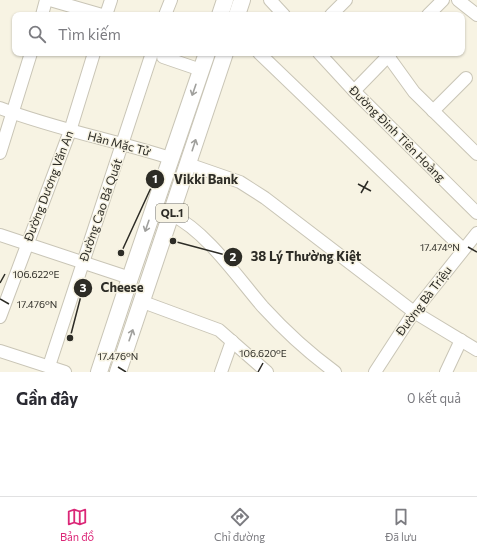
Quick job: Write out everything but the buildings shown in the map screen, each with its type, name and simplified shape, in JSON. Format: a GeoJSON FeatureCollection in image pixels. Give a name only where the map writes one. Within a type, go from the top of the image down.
{"type":"FeatureCollection","features":[{"type":"Feature","properties":{"kind":"main road"},"geometry":{"type":"LineString","coordinates":[[221,12],[225,0]]}},
{"type":"Feature","properties":{"kind":"main road"},"geometry":{"type":"LineString","coordinates":[[238,12],[242,0]]}},
{"type":"Feature","properties":{"kind":"main road","name":"QL.1"},"geometry":{"type":"LineString","coordinates":[[99,372],[170,158],[206,56]]}},
{"type":"Feature","properties":{"kind":"main road","name":"QL.1"},"geometry":{"type":"LineString","coordinates":[[120,366],[143,302],[224,56]]}},
{"type":"Feature","properties":{"kind":"main road"},"geometry":{"type":"LineString","coordinates":[[170,158],[188,164]]}},
{"type":"Feature","properties":{"kind":"main road"},"geometry":{"type":"LineString","coordinates":[[105,354],[120,366]]}},
{"type":"Feature","properties":{"kind":"street"},"geometry":{"type":"LineString","coordinates":[[43,12],[46,0]]}},
{"type":"Feature","properties":{"kind":"street"},"geometry":{"type":"LineString","coordinates":[[50,0],[92,12]]}},
{"type":"Feature","properties":{"kind":"street"},"geometry":{"type":"LineString","coordinates":[[107,12],[111,0]]}},
{"type":"Feature","properties":{"kind":"street"},"geometry":{"type":"LineString","coordinates":[[166,12],[171,0]]}},
{"type":"Feature","properties":{"kind":"street"},"geometry":{"type":"LineString","coordinates":[[270,0],[281,12]]}},
{"type":"Feature","properties":{"kind":"street"},"geometry":{"type":"LineString","coordinates":[[334,12],[346,0]]}},
{"type":"Feature","properties":{"kind":"street"},"geometry":{"type":"LineString","coordinates":[[431,12],[443,0]]}},
{"type":"Feature","properties":{"kind":"street"},"geometry":{"type":"LineString","coordinates":[[458,0],[477,15]]}},
{"type":"Feature","properties":{"kind":"street"},"geometry":{"type":"LineString","coordinates":[[0,153],[14,113],[30,56]]}},
{"type":"Feature","properties":{"kind":"street","name":"Đường Dương Văn An"},"geometry":{"type":"LineString","coordinates":[[0,317],[26,243],[70,131],[93,56]]}},
{"type":"Feature","properties":{"kind":"street","name":"Đường Cao Bá Quát"},"geometry":{"type":"LineString","coordinates":[[49,366],[83,261],[124,143],[158,56]]}},
{"type":"Feature","properties":{"kind":"street"},"geometry":{"type":"LineString","coordinates":[[161,56],[201,70]]}},
{"type":"Feature","properties":{"kind":"street"},"geometry":{"type":"LineString","coordinates":[[262,56],[463,249]]}},
{"type":"Feature","properties":{"kind":"street","name":"Đường Đinh Tiên Hoàng"},"geometry":{"type":"LineString","coordinates":[[322,56],[354,91],[477,213]]}},
{"type":"Feature","properties":{"kind":"street"},"geometry":{"type":"LineString","coordinates":[[354,91],[387,56]]}},
{"type":"Feature","properties":{"kind":"street"},"geometry":{"type":"LineString","coordinates":[[390,56],[414,92],[477,154]]}},
{"type":"Feature","properties":{"kind":"street"},"geometry":{"type":"LineString","coordinates":[[433,111],[466,78]]}},
{"type":"Feature","properties":{"kind":"street","name":"Hàn Mặc Tử"},"geometry":{"type":"LineString","coordinates":[[0,108],[70,131],[124,143],[170,158]]}},
{"type":"Feature","properties":{"kind":"street"},"geometry":{"type":"LineString","coordinates":[[188,164],[240,182],[265,198],[414,312],[477,350]]}},
{"type":"Feature","properties":{"kind":"street"},"geometry":{"type":"LineString","coordinates":[[172,215],[184,221],[242,279],[262,306],[279,324],[335,372]]}},
{"type":"Feature","properties":{"kind":"street","name":"Đường Bà Triệu"},"geometry":{"type":"LineString","coordinates":[[375,372],[414,312],[477,233]]}},
{"type":"Feature","properties":{"kind":"street"},"geometry":{"type":"LineString","coordinates":[[0,235],[83,261],[130,278]]}},
{"type":"Feature","properties":{"kind":"street"},"geometry":{"type":"LineString","coordinates":[[143,302],[219,330],[267,372]]}},
{"type":"Feature","properties":{"kind":"street"},"geometry":{"type":"LineString","coordinates":[[446,372],[461,340]]}},
{"type":"Feature","properties":{"kind":"street"},"geometry":{"type":"LineString","coordinates":[[221,372],[232,341]]}},
{"type":"Feature","properties":{"kind":"street"},"geometry":{"type":"LineString","coordinates":[[0,351],[65,372]]}},
{"type":"Feature","properties":{"kind":"place","name":"38 Lý Thường Kiệt"},"geometry":{"type":"Point","coordinates":[173,241]}},
{"type":"Feature","properties":{"kind":"place","name":"Vikki Bank"},"geometry":{"type":"Point","coordinates":[121,253]}},
{"type":"Feature","properties":{"kind":"place","name":"Cheese"},"geometry":{"type":"Point","coordinates":[70,338]}}]}
